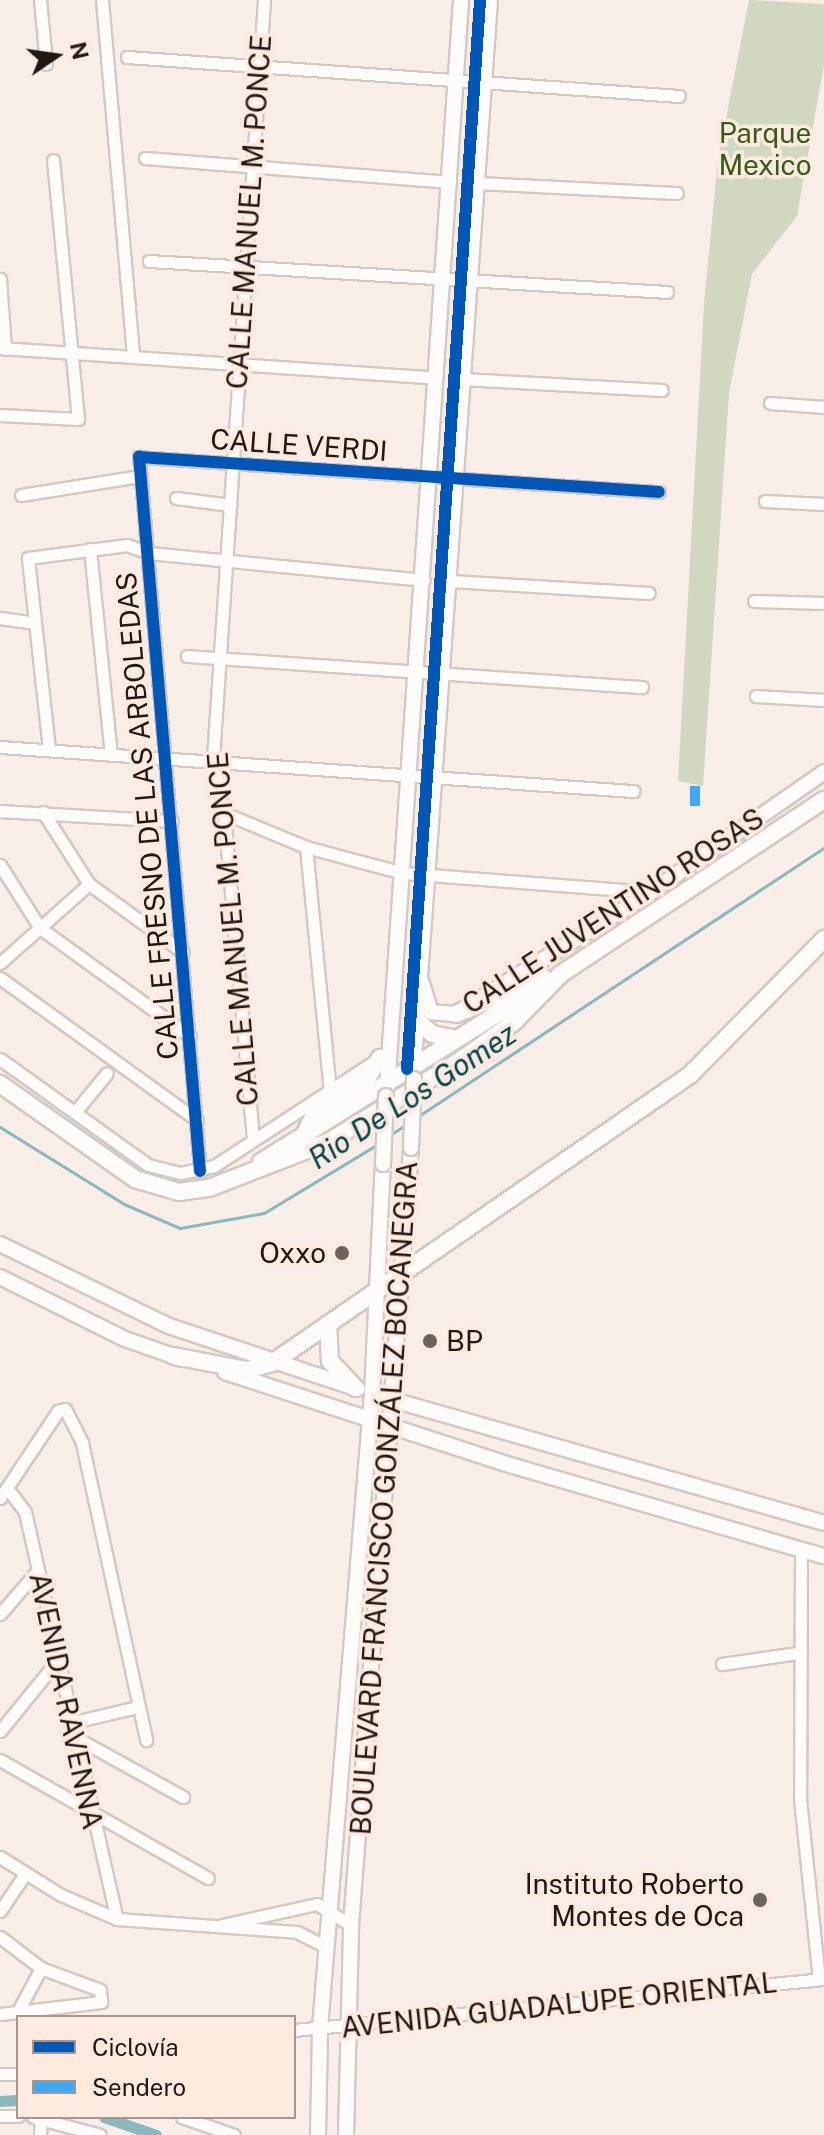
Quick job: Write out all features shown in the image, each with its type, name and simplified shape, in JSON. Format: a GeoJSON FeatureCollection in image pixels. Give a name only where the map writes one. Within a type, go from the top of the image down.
{"type":"FeatureCollection","features":[{"type":"Feature","properties":{"kind":"main road","name":"BOULEVARD FRANCISCO GONZÁLEZ BOCANEGRA"},"geometry":{"type":"LineString","coordinates":[[318,2135],[325,1946],[372,1394],[387,1089],[418,676],[461,0]]}},
{"type":"Feature","properties":{"kind":"main road","name":"BOULEVARD FRANCISCO GONZÁLEZ BOCANEGRA"},"geometry":{"type":"LineString","coordinates":[[346,2135],[351,1925],[391,1449],[398,1276],[411,1148],[416,1019],[445,678],[490,0]]}},
{"type":"Feature","properties":{"kind":"main road","name":"CALLE JUVENTINO ROSAS"},"geometry":{"type":"LineString","coordinates":[[420,975],[431,1012],[456,1014],[651,892],[824,772]]}},
{"type":"Feature","properties":{"kind":"main road"},"geometry":{"type":"LineString","coordinates":[[226,1182],[387,1089],[413,1072],[453,1038],[561,974],[824,800]]}},
{"type":"Feature","properties":{"kind":"main road"},"geometry":{"type":"LineString","coordinates":[[174,1356],[247,1370],[272,1363],[690,1075],[824,939]]}},
{"type":"Feature","properties":{"kind":"main road"},"geometry":{"type":"LineString","coordinates":[[456,1014],[561,974]]}},
{"type":"Feature","properties":{"kind":"main road"},"geometry":{"type":"LineString","coordinates":[[0,1084],[135,1179],[179,1192],[226,1182],[343,1133],[499,1034],[561,974]]}},
{"type":"Feature","properties":{"kind":"main road"},"geometry":{"type":"LineString","coordinates":[[416,1019],[432,1034],[453,1038]]}},
{"type":"Feature","properties":{"kind":"main road"},"geometry":{"type":"LineString","coordinates":[[303,1137],[314,1115],[363,1085],[380,1058]]}},
{"type":"Feature","properties":{"kind":"main road"},"geometry":{"type":"LineString","coordinates":[[0,1244],[132,1311],[272,1363],[824,1523]]}},
{"type":"Feature","properties":{"kind":"main road"},"geometry":{"type":"LineString","coordinates":[[0,1277],[174,1356],[824,1556]]}},
{"type":"Feature","properties":{"kind":"main road"},"geometry":{"type":"LineString","coordinates":[[328,1324],[327,1353],[355,1388]]}},
{"type":"Feature","properties":{"kind":"main road"},"geometry":{"type":"LineString","coordinates":[[391,1449],[417,1433]]}},
{"type":"Feature","properties":{"kind":"street"},"geometry":{"type":"LineString","coordinates":[[40,0],[46,64]]}},
{"type":"Feature","properties":{"kind":"street"},"geometry":{"type":"LineString","coordinates":[[102,0],[133,357]]}},
{"type":"Feature","properties":{"kind":"street","name":"CALLE MANUEL M. PONCE"},"geometry":{"type":"LineString","coordinates":[[253,1139],[224,813],[213,758],[264,0]]}},
{"type":"Feature","properties":{"kind":"street"},"geometry":{"type":"LineString","coordinates":[[127,57],[679,96]]}},
{"type":"Feature","properties":{"kind":"street"},"geometry":{"type":"LineString","coordinates":[[145,158],[450,182]]}},
{"type":"Feature","properties":{"kind":"street"},"geometry":{"type":"LineString","coordinates":[[0,415],[78,419],[53,160]]}},
{"type":"Feature","properties":{"kind":"street"},"geometry":{"type":"LineString","coordinates":[[478,183],[677,193]]}},
{"type":"Feature","properties":{"kind":"street"},"geometry":{"type":"LineString","coordinates":[[149,261],[667,292]]}},
{"type":"Feature","properties":{"kind":"street"},"geometry":{"type":"LineString","coordinates":[[0,279],[3,348],[435,378]]}},
{"type":"Feature","properties":{"kind":"street"},"geometry":{"type":"LineString","coordinates":[[463,379],[662,390]]}},
{"type":"Feature","properties":{"kind":"street"},"geometry":{"type":"LineString","coordinates":[[770,403],[824,407]]}},
{"type":"Feature","properties":{"kind":"street","name":"CALLE VERDI"},"geometry":{"type":"LineString","coordinates":[[139,457],[659,492]]}},
{"type":"Feature","properties":{"kind":"street","name":"CALLE FRESNO DE LAS ARBOLEDAS"},"geometry":{"type":"LineString","coordinates":[[139,457],[200,1171]]}},
{"type":"Feature","properties":{"kind":"street"},"geometry":{"type":"LineString","coordinates":[[21,495],[140,476]]}},
{"type":"Feature","properties":{"kind":"street"},"geometry":{"type":"LineString","coordinates":[[176,498],[231,505]]}},
{"type":"Feature","properties":{"kind":"street"},"geometry":{"type":"LineString","coordinates":[[765,501],[824,504]]}},
{"type":"Feature","properties":{"kind":"street"},"geometry":{"type":"LineString","coordinates":[[49,749],[28,558],[134,546],[149,553],[424,580]]}},
{"type":"Feature","properties":{"kind":"street"},"geometry":{"type":"LineString","coordinates":[[90,549],[111,754]]}},
{"type":"Feature","properties":{"kind":"street"},"geometry":{"type":"LineString","coordinates":[[451,581],[649,593]]}},
{"type":"Feature","properties":{"kind":"street"},"geometry":{"type":"LineString","coordinates":[[754,601],[824,603]]}},
{"type":"Feature","properties":{"kind":"street"},"geometry":{"type":"LineString","coordinates":[[0,618],[34,623]]}},
{"type":"Feature","properties":{"kind":"street"},"geometry":{"type":"LineString","coordinates":[[187,656],[445,678],[642,687]]}},
{"type":"Feature","properties":{"kind":"street"},"geometry":{"type":"LineString","coordinates":[[756,696],[824,700]]}},
{"type":"Feature","properties":{"kind":"street"},"geometry":{"type":"LineString","coordinates":[[0,747],[213,758],[633,791]]}},
{"type":"Feature","properties":{"kind":"street"},"geometry":{"type":"LineString","coordinates":[[0,811],[172,821]]}},
{"type":"Feature","properties":{"kind":"street"},"geometry":{"type":"LineString","coordinates":[[43,812],[89,884],[183,952]]}},
{"type":"Feature","properties":{"kind":"street"},"geometry":{"type":"LineString","coordinates":[[224,813],[306,847],[403,873],[651,892]]}},
{"type":"Feature","properties":{"kind":"street"},"geometry":{"type":"LineString","coordinates":[[306,847],[330,1090]]}},
{"type":"Feature","properties":{"kind":"street"},"geometry":{"type":"LineString","coordinates":[[0,865],[40,928],[190,1036]]}},
{"type":"Feature","properties":{"kind":"street"},"geometry":{"type":"LineString","coordinates":[[0,963],[89,884]]}},
{"type":"Feature","properties":{"kind":"street","name":"BOULEVARD FRANCISCO GONZÁLEZ BOCANEGRA"},"geometry":{"type":"LineString","coordinates":[[380,1058],[388,984],[397,967]]}},
{"type":"Feature","properties":{"kind":"street"},"geometry":{"type":"LineString","coordinates":[[0,978],[197,1120]]}},
{"type":"Feature","properties":{"kind":"street"},"geometry":{"type":"LineString","coordinates":[[0,1059],[148,1165],[200,1171],[380,1058]]}},
{"type":"Feature","properties":{"kind":"street"},"geometry":{"type":"LineString","coordinates":[[75,1112],[107,1073]]}},
{"type":"Feature","properties":{"kind":"street"},"geometry":{"type":"LineString","coordinates":[[3,1493],[58,1411],[65,1409],[76,1421],[82,1443],[146,1740]]}},
{"type":"Feature","properties":{"kind":"street","name":"AVENIDA RAVENNA"},"geometry":{"type":"LineString","coordinates":[[3,1493],[25,1512],[89,1813],[117,1919]]}},
{"type":"Feature","properties":{"kind":"street"},"geometry":{"type":"LineString","coordinates":[[801,1549],[797,1653],[800,1799],[822,1979]]}},
{"type":"Feature","properties":{"kind":"street"},"geometry":{"type":"LineString","coordinates":[[0,1614],[38,1570]]}},
{"type":"Feature","properties":{"kind":"street"},"geometry":{"type":"LineString","coordinates":[[722,1664],[797,1653]]}},
{"type":"Feature","properties":{"kind":"street"},"geometry":{"type":"LineString","coordinates":[[0,1731],[56,1662]]}},
{"type":"Feature","properties":{"kind":"street"},"geometry":{"type":"LineString","coordinates":[[70,1723],[137,1707]]}},
{"type":"Feature","properties":{"kind":"street"},"geometry":{"type":"LineString","coordinates":[[73,1736],[183,1797]]}},
{"type":"Feature","properties":{"kind":"street"},"geometry":{"type":"LineString","coordinates":[[0,1760],[208,1878]]}},
{"type":"Feature","properties":{"kind":"street"},"geometry":{"type":"LineString","coordinates":[[0,1857],[25,1874],[117,1919],[297,1932],[325,1946]]}},
{"type":"Feature","properties":{"kind":"street"},"geometry":{"type":"LineString","coordinates":[[0,1911],[25,1874]]}},
{"type":"Feature","properties":{"kind":"street"},"geometry":{"type":"LineString","coordinates":[[213,1927],[293,1907],[329,1907],[351,1925]]}},
{"type":"Feature","properties":{"kind":"street"},"geometry":{"type":"LineString","coordinates":[[0,1937],[41,1968],[100,1990],[101,2002],[0,2014]]}},
{"type":"Feature","properties":{"kind":"street"},"geometry":{"type":"LineString","coordinates":[[17,2013],[41,1968]]}},
{"type":"Feature","properties":{"kind":"street","name":"AVENIDA GUADALUPE ORIENTAL"},"geometry":{"type":"LineString","coordinates":[[296,2030],[822,1979]]}},
{"type":"Feature","properties":{"kind":"street"},"geometry":{"type":"LineString","coordinates":[[41,2119],[100,2135]]}},
{"type":"Feature","properties":{"kind":"street"},"geometry":{"type":"LineString","coordinates":[[188,2119],[234,2135]]}},
{"type":"Feature","properties":{"kind":"green space","name":"Parque Mexico"},"geometry":{"type":"Polygon","coordinates":[[[749,0],[824,4],[824,65],[797,216],[752,274],[729,393],[703,786],[678,781],[704,304],[718,159],[749,0]]]}},
{"type":"Feature","properties":{"kind":"waterway","name":"Rio De Los Gomez"},"geometry":{"type":"LineString","coordinates":[[417,1117],[824,848]]}},
{"type":"Feature","properties":{"kind":"waterway","name":"Rio De Los Gomez"},"geometry":{"type":"LineString","coordinates":[[390,1135],[407,1124]]}},
{"type":"Feature","properties":{"kind":"waterway","name":"Rio De Los Gomez"},"geometry":{"type":"LineString","coordinates":[[0,1127],[124,1204],[180,1228],[264,1213],[378,1144]]}},
{"type":"Feature","properties":{"kind":"waterway"},"geometry":{"type":"LineString","coordinates":[[0,2101],[16,2100]]}},
{"type":"Feature","properties":{"kind":"waterway"},"geometry":{"type":"LineString","coordinates":[[110,2119],[156,2135]]}},
{"type":"Feature","properties":{"kind":"marked path"},"geometry":{"type":"LineString","coordinates":[[695,783],[695,806]]}},
{"type":"Feature","properties":{"kind":"cycle path"},"geometry":{"type":"LineString","coordinates":[[407,1069],[480,0]]}},
{"type":"Feature","properties":{"kind":"cycle path"},"geometry":{"type":"LineString","coordinates":[[200,1171],[139,457],[659,492]]}},
{"type":"Feature","properties":{"kind":"place","name":"Oxxo"},"geometry":{"type":"Point","coordinates":[342,1253]}},
{"type":"Feature","properties":{"kind":"place","name":"BP"},"geometry":{"type":"Point","coordinates":[430,1341]}},
{"type":"Feature","properties":{"kind":"place","name":"Instituto Roberto Montes de Oca"},"geometry":{"type":"Point","coordinates":[760,1900]}}]}
